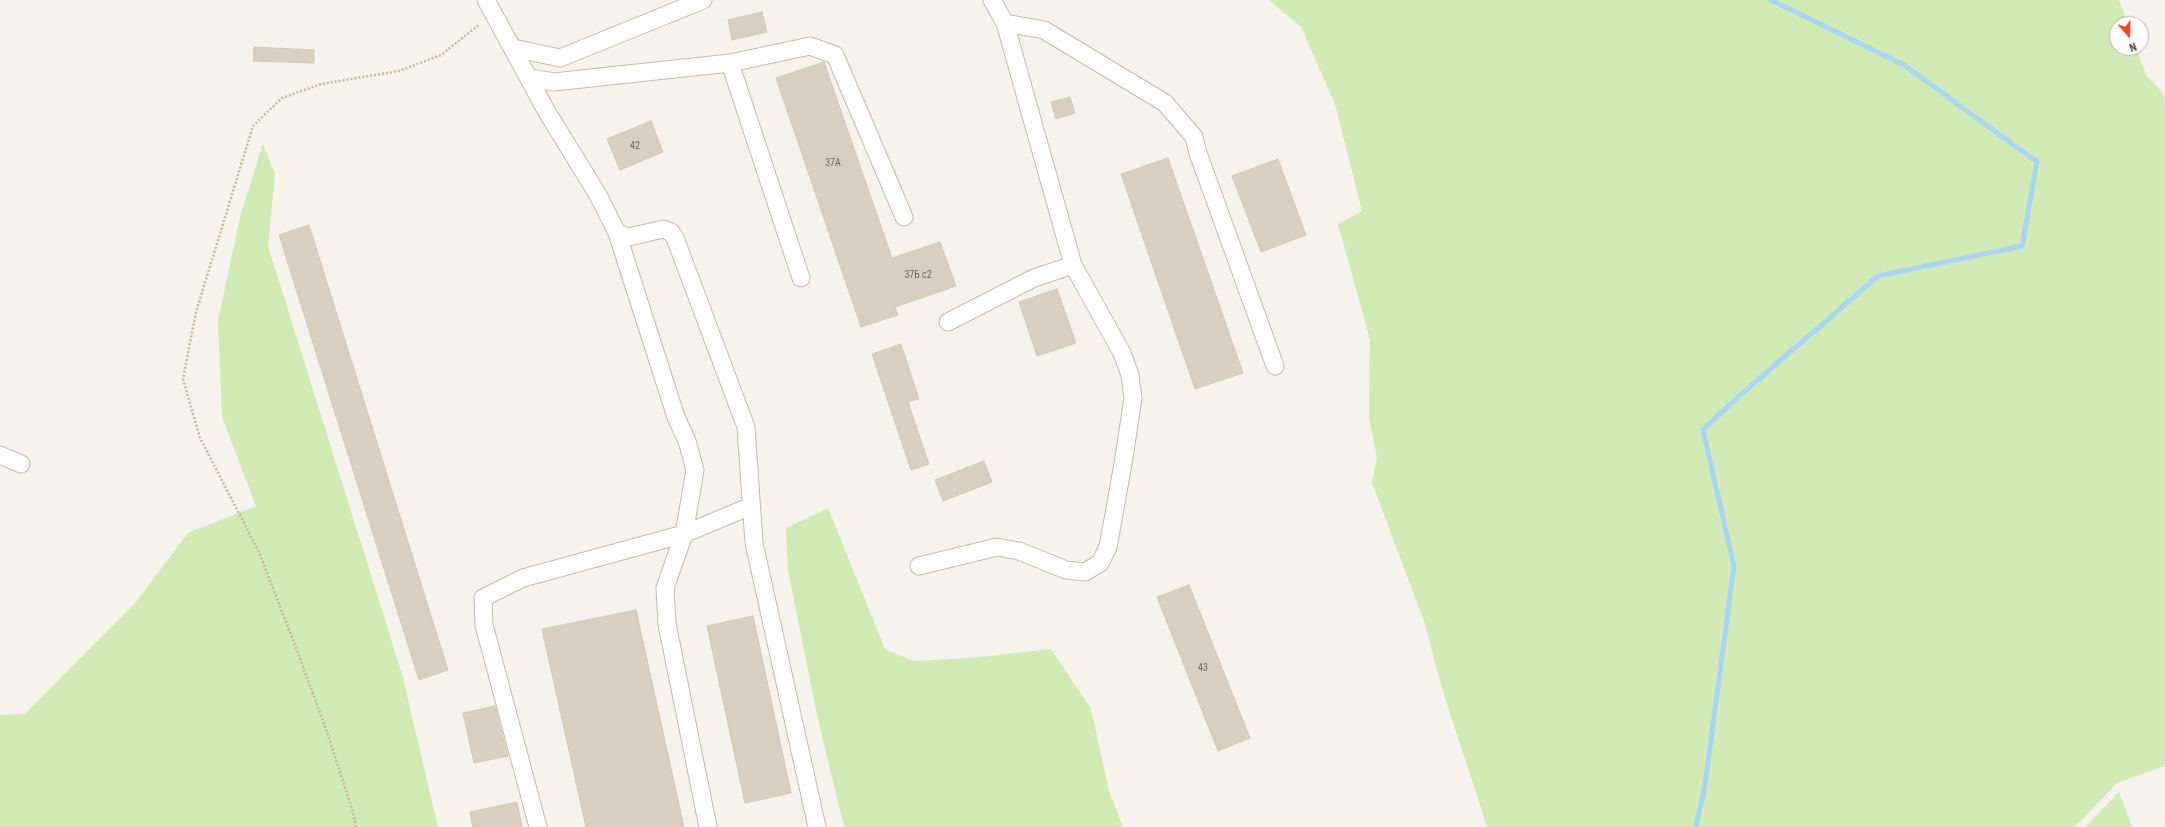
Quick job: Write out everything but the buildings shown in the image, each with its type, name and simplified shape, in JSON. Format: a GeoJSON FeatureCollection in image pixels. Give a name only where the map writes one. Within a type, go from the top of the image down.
{"type":"FeatureCollection","features":[{"type":"Feature","properties":{"kind":"lane"},"geometry":{"type":"LineString","coordinates":[[513,48],[560,58],[703,0]]}},
{"type":"Feature","properties":{"kind":"lane"},"geometry":{"type":"LineString","coordinates":[[919,566],[997,547],[1019,551],[1066,570],[1085,572],[1100,563],[1108,547],[1132,398],[1130,375],[1122,353],[1073,265],[1005,23],[992,0]]}},
{"type":"Feature","properties":{"kind":"lane"},"geometry":{"type":"LineString","coordinates":[[489,7],[530,78],[547,112],[598,195],[617,233],[676,417],[687,441],[695,470],[684,534],[666,588],[667,624],[708,827]]}},
{"type":"Feature","properties":{"kind":"lane"},"geometry":{"type":"LineString","coordinates":[[1005,23],[1044,30],[1165,103],[1194,136],[1198,153],[1275,366]]}},
{"type":"Feature","properties":{"kind":"lane"},"geometry":{"type":"LineString","coordinates":[[530,78],[554,82],[730,63],[810,46],[835,55],[904,217]]}},
{"type":"Feature","properties":{"kind":"lane"},"geometry":{"type":"LineString","coordinates":[[730,63],[801,278]]}},
{"type":"Feature","properties":{"kind":"lane"},"geometry":{"type":"LineString","coordinates":[[617,233],[629,237],[663,229],[671,232],[675,238],[746,427],[754,543],[817,827]]}},
{"type":"Feature","properties":{"kind":"lane"},"geometry":{"type":"LineString","coordinates":[[948,322],[1034,278],[1073,265]]}},
{"type":"Feature","properties":{"kind":"lane"},"geometry":{"type":"LineString","coordinates":[[0,455],[22,464]]}},
{"type":"Feature","properties":{"kind":"lane"},"geometry":{"type":"LineString","coordinates":[[538,827],[484,625],[483,598],[523,578],[684,534],[751,506]]}},
{"type":"Feature","properties":{"kind":"path"},"geometry":{"type":"LineString","coordinates":[[356,827],[353,812],[326,729],[293,640],[259,552],[200,438],[183,379],[196,312],[253,126],[282,98],[321,84],[400,71],[441,55],[489,7]]}},
{"type":"Feature","properties":{"kind":"green space"},"geometry":{"type":"Polygon","coordinates":[[[1269,0],[2119,0],[2125,16],[2109,16],[2109,56],[2139,56],[2146,75],[2164,94],[2165,110],[2165,766],[2117,783],[2075,827],[1487,827],[1442,688],[1424,621],[1372,483],[1377,458],[1369,417],[1370,340],[1338,224],[1362,211],[1335,104],[1301,27],[1269,0]]]}},
{"type":"Feature","properties":{"kind":"green space"},"geometry":{"type":"Polygon","coordinates":[[[263,144],[275,174],[268,246],[402,674],[438,827],[0,827],[0,715],[25,714],[136,602],[188,533],[256,506],[222,417],[218,321],[240,217],[263,144]]]}},
{"type":"Feature","properties":{"kind":"green space"},"geometry":{"type":"Polygon","coordinates":[[[828,508],[885,649],[913,661],[971,658],[1051,649],[1091,709],[1109,791],[1123,827],[844,827],[817,715],[788,571],[786,528],[828,508]]]}},
{"type":"Feature","properties":{"kind":"green space"},"geometry":{"type":"Polygon","coordinates":[[[2119,792],[2132,827],[2085,827],[2119,792]]]}},
{"type":"Feature","properties":{"kind":"waterway"},"geometry":{"type":"LineString","coordinates":[[1696,827],[1705,785],[1734,566],[1703,430],[1737,398],[1878,276],[2022,246],[2037,162],[1904,65],[1771,0]]}}]}
